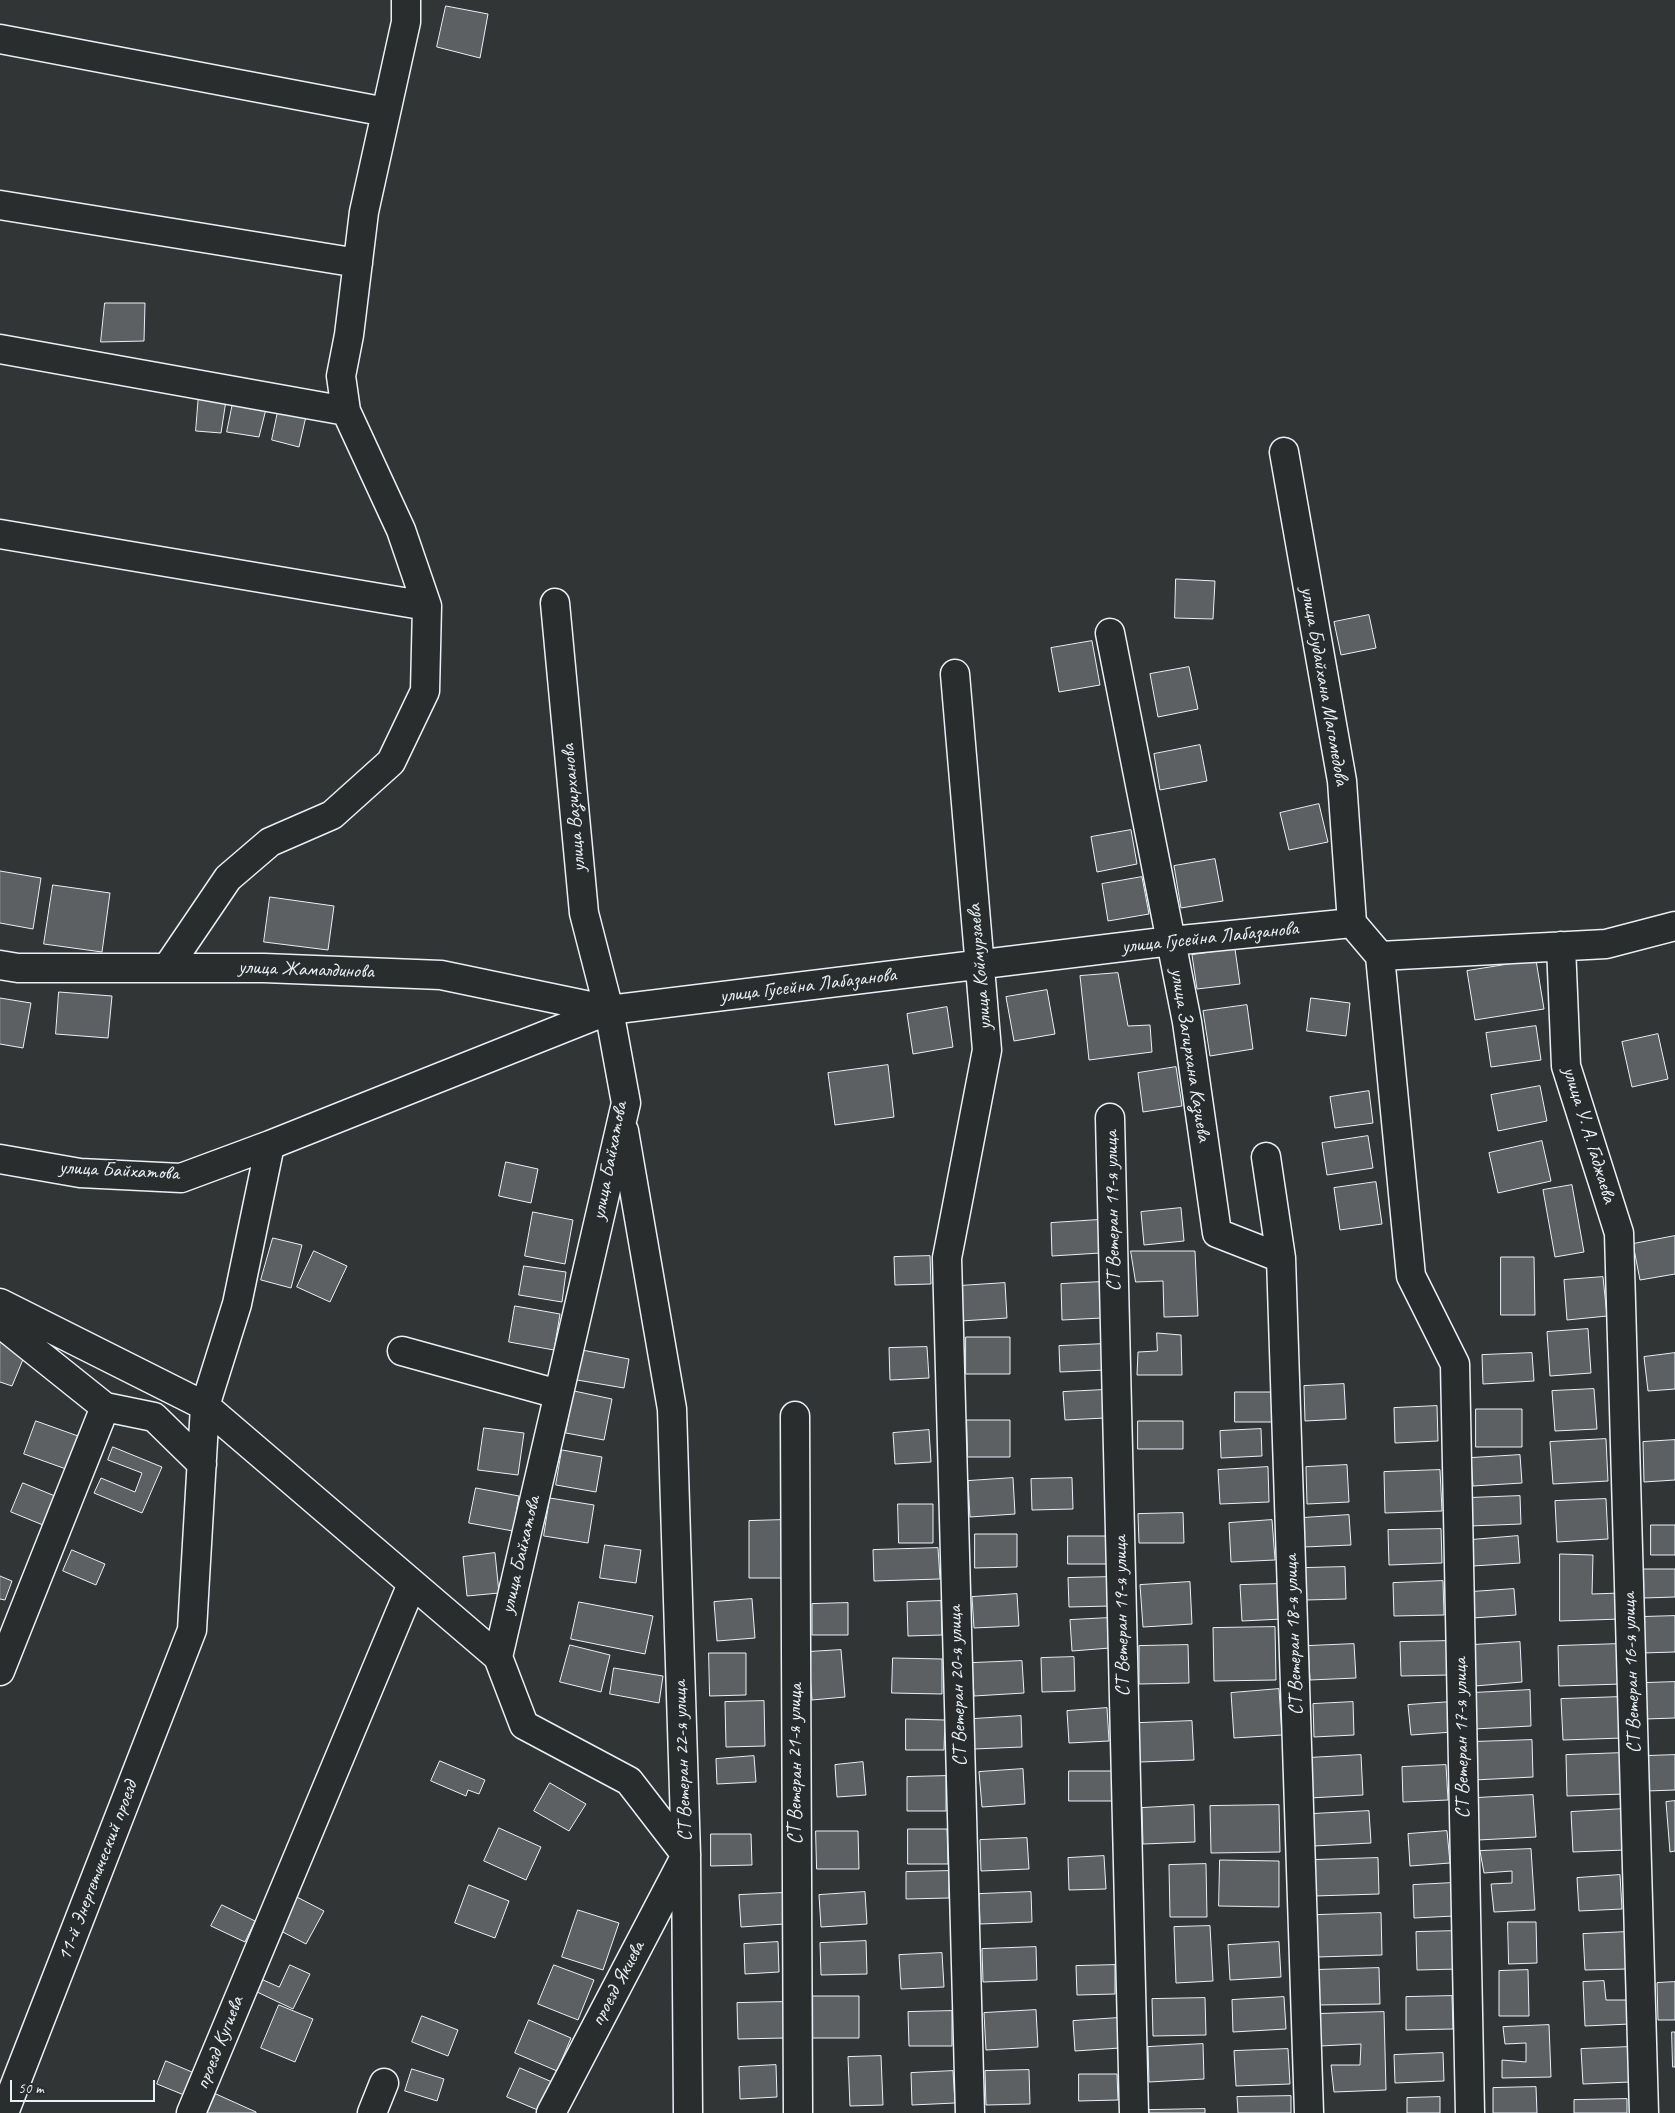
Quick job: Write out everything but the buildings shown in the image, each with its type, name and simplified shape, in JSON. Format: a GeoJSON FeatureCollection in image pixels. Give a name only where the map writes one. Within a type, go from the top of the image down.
{"type":"FeatureCollection","features":[{"type":"Feature","properties":{"kind":"street"},"geometry":{"type":"LineString","coordinates":[[167,968],[228,878],[270,842],[332,815],[391,762],[425,691],[427,606],[401,530],[346,411],[341,376],[349,335],[364,212],[406,22],[406,0]]}},
{"type":"Feature","properties":{"kind":"street"},"geometry":{"type":"LineString","coordinates":[[0,39],[386,112]]}},
{"type":"Feature","properties":{"kind":"street"},"geometry":{"type":"LineString","coordinates":[[0,205],[358,263]]}},
{"type":"Feature","properties":{"kind":"street"},"geometry":{"type":"LineString","coordinates":[[0,349],[346,411]]}},
{"type":"Feature","properties":{"kind":"street","name":"улица Будайхана Магомедова"},"geometry":{"type":"LineString","coordinates":[[1284,452],[1342,781],[1352,923]]}},
{"type":"Feature","properties":{"kind":"street"},"geometry":{"type":"LineString","coordinates":[[0,534],[427,606]]}},
{"type":"Feature","properties":{"kind":"street","name":"улица Вазирханова"},"geometry":{"type":"LineString","coordinates":[[555,603],[584,913],[609,1010]]}},
{"type":"Feature","properties":{"kind":"street","name":"улица Загирхана Казиева"},"geometry":{"type":"LineString","coordinates":[[1110,633],[1187,1022],[1217,1233],[1281,1258]]}},
{"type":"Feature","properties":{"kind":"street","name":"улица Коймурзаева"},"geometry":{"type":"LineString","coordinates":[[946,1258],[987,1050],[955,674]]}},
{"type":"Feature","properties":{"kind":"street"},"geometry":{"type":"LineString","coordinates":[[1352,923],[1380,956],[1606,944],[1675,926]]}},
{"type":"Feature","properties":{"kind":"street","name":"улица Гусейна Лабазанова"},"geometry":{"type":"LineString","coordinates":[[609,1010],[1171,941],[1352,923]]}},
{"type":"Feature","properties":{"kind":"street","name":"улица У. А. Гаджаева"},"geometry":{"type":"LineString","coordinates":[[1561,946],[1566,1066],[1619,1233]]}},
{"type":"Feature","properties":{"kind":"street","name":"СТ Ветеран 17-я улица"},"geometry":{"type":"LineString","coordinates":[[1380,956],[1411,1276],[1455,1364],[1470,2113]]}},
{"type":"Feature","properties":{"kind":"street","name":"улица Жамалдинова"},"geometry":{"type":"LineString","coordinates":[[0,965],[18,968],[264,968],[441,975],[609,1010]]}},
{"type":"Feature","properties":{"kind":"street","name":"улица Байхатова"},"geometry":{"type":"LineString","coordinates":[[0,1159],[80,1173],[181,1178],[270,1145],[609,1010],[626,1103],[498,1657]]}},
{"type":"Feature","properties":{"kind":"street","name":"СТ Ветеран 19-я улица"},"geometry":{"type":"LineString","coordinates":[[1110,1118],[1134,2113]]}},
{"type":"Feature","properties":{"kind":"street","name":"СТ Ветеран 22-я улица"},"geometry":{"type":"LineString","coordinates":[[622,1120],[672,1409],[686,1855],[688,2113]]}},
{"type":"Feature","properties":{"kind":"street","name":"11-й Энергетический проезд"},"geometry":{"type":"LineString","coordinates":[[4,2113],[192,1630],[205,1406],[237,1304],[270,1145]]}},
{"type":"Feature","properties":{"kind":"street","name":"СТ Ветеран 18-я улица"},"geometry":{"type":"LineString","coordinates":[[1266,1157],[1281,1258],[1309,2113]]}},
{"type":"Feature","properties":{"kind":"street","name":"СТ Ветеран 16-я улица"},"geometry":{"type":"LineString","coordinates":[[1619,1233],[1644,2113]]}},
{"type":"Feature","properties":{"kind":"street","name":"СТ Ветеран 20-я улица"},"geometry":{"type":"LineString","coordinates":[[946,1258],[970,2113]]}},
{"type":"Feature","properties":{"kind":"street"},"geometry":{"type":"LineString","coordinates":[[0,1303],[205,1406],[498,1657],[524,1725],[629,1781],[686,1855]]}},
{"type":"Feature","properties":{"kind":"street"},"geometry":{"type":"LineString","coordinates":[[0,1323],[101,1416],[154,1417],[202,1464]]}},
{"type":"Feature","properties":{"kind":"street"},"geometry":{"type":"LineString","coordinates":[[402,1351],[558,1394]]}},
{"type":"Feature","properties":{"kind":"street"},"geometry":{"type":"LineString","coordinates":[[0,1671],[101,1416]]}},
{"type":"Feature","properties":{"kind":"street","name":"СТ Ветеран 21-я улица"},"geometry":{"type":"LineString","coordinates":[[795,1416],[798,2113]]}},
{"type":"Feature","properties":{"kind":"street","name":"проезд Кугиева"},"geometry":{"type":"LineString","coordinates":[[191,2113],[412,1584]]}},
{"type":"Feature","properties":{"kind":"street","name":"проезд Якиева"},"geometry":{"type":"LineString","coordinates":[[554,2112],[686,1855]]}},
{"type":"Feature","properties":{"kind":"street"},"geometry":{"type":"LineString","coordinates":[[372,2113],[384,2083]]}}]}
